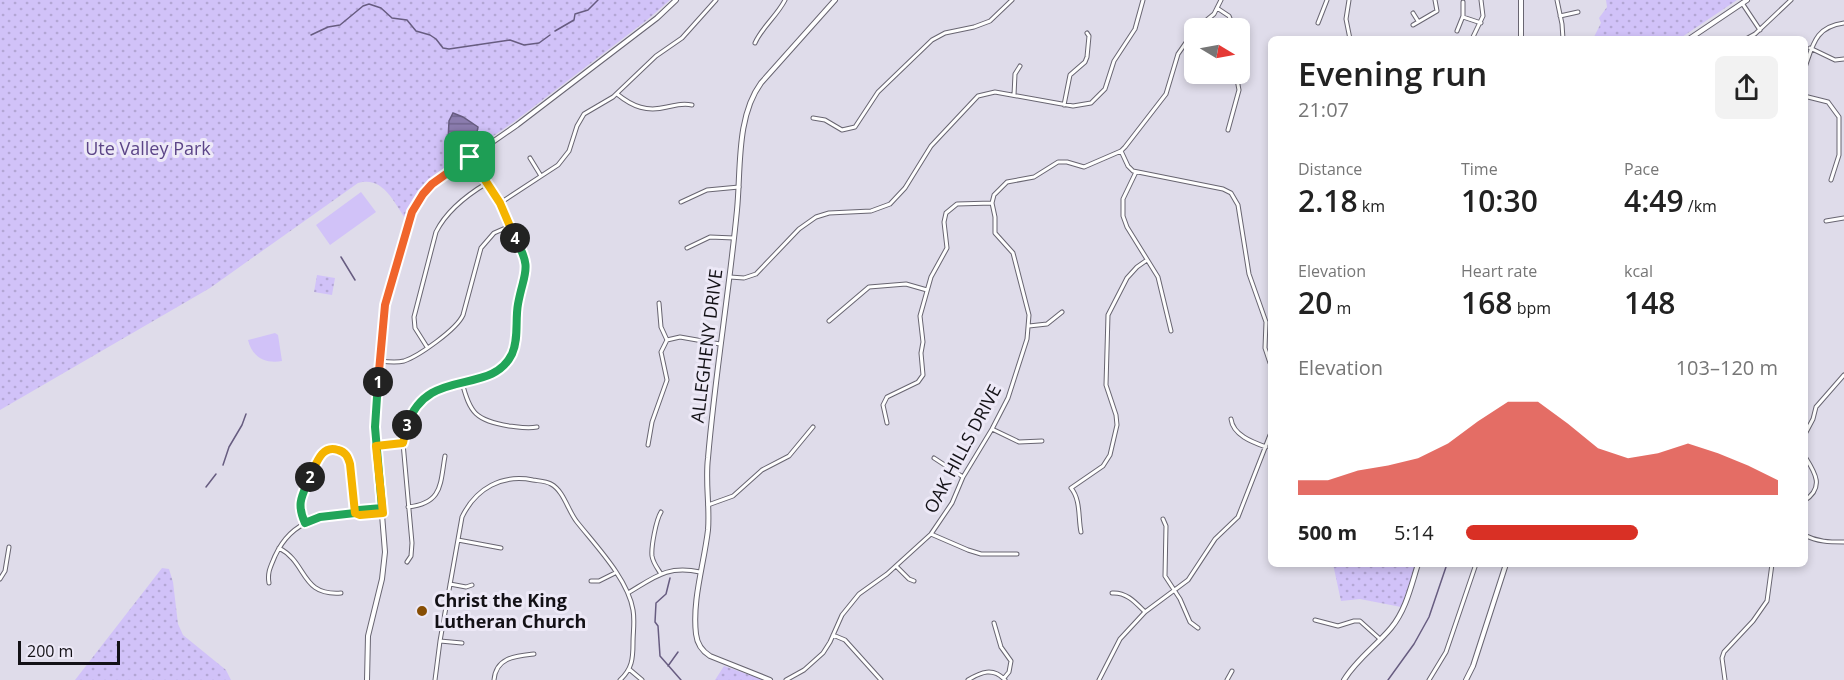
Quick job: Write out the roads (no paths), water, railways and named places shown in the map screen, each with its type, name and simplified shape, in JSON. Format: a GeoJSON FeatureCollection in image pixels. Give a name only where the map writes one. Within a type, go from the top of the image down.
{"type":"FeatureCollection","features":[{"type":"Feature","properties":{"kind":"main road"},"geometry":{"type":"LineString","coordinates":[[367,680],[368,636],[385,558],[375,427],[385,305],[412,212],[432,184],[559,93],[657,18],[676,0]]}},
{"type":"Feature","properties":{"kind":"main road","name":"ALLEGHENY DRIVE"},"geometry":{"type":"LineString","coordinates":[[770,680],[757,673],[716,660],[702,650],[696,634],[700,572],[708,530],[708,458],[720,344],[730,277],[742,138],[758,88],[835,0]]}},
{"type":"Feature","properties":{"kind":"main road"},"geometry":{"type":"LineString","coordinates":[[1521,0],[1521,36]]}},
{"type":"Feature","properties":{"kind":"main road"},"geometry":{"type":"LineString","coordinates":[[1693,36],[1744,2]]}},
{"type":"Feature","properties":{"kind":"main road"},"geometry":{"type":"LineString","coordinates":[[1344,680],[1353,667],[1392,628],[1401,613],[1417,567]]}},
{"type":"Feature","properties":{"kind":"main road"},"geometry":{"type":"LineString","coordinates":[[1467,680],[1505,567]]}},
{"type":"Feature","properties":{"kind":"street"},"geometry":{"type":"LineString","coordinates":[[500,203],[558,165],[566,157],[577,126],[584,114],[617,94],[656,56],[687,34],[716,0]]}},
{"type":"Feature","properties":{"kind":"street"},"geometry":{"type":"LineString","coordinates":[[754,43],[778,13],[785,0]]}},
{"type":"Feature","properties":{"kind":"street"},"geometry":{"type":"LineString","coordinates":[[813,118],[825,120],[842,130],[855,128],[878,92],[926,46],[945,33],[990,21],[1012,0]]}},
{"type":"Feature","properties":{"kind":"street"},"geometry":{"type":"LineString","coordinates":[[730,277],[744,278],[756,274],[799,229],[816,217],[828,213],[871,211],[890,204],[905,189],[931,146],[973,100],[986,93],[1014,95],[1064,105],[1086,105],[1101,94],[1107,84],[1114,61],[1136,29],[1143,0]]}},
{"type":"Feature","properties":{"kind":"street"},"geometry":{"type":"LineString","coordinates":[[1207,18],[1221,0]]}},
{"type":"Feature","properties":{"kind":"street"},"geometry":{"type":"LineString","coordinates":[[1318,23],[1327,0]]}},
{"type":"Feature","properties":{"kind":"street"},"geometry":{"type":"LineString","coordinates":[[1349,0],[1346,19],[1349,36]]}},
{"type":"Feature","properties":{"kind":"street"},"geometry":{"type":"LineString","coordinates":[[1413,25],[1437,11],[1435,0]]}},
{"type":"Feature","properties":{"kind":"street"},"geometry":{"type":"LineString","coordinates":[[1474,36],[1481,23],[1483,13],[1481,0]]}},
{"type":"Feature","properties":{"kind":"street"},"geometry":{"type":"LineString","coordinates":[[1557,0],[1563,36]]}},
{"type":"Feature","properties":{"kind":"street"},"geometry":{"type":"LineString","coordinates":[[1751,36],[1791,0]]}},
{"type":"Feature","properties":{"kind":"street"},"geometry":{"type":"LineString","coordinates":[[1457,31],[1463,16],[1463,2]]}},
{"type":"Feature","properties":{"kind":"street"},"geometry":{"type":"LineString","coordinates":[[1744,2],[1760,30]]}},
{"type":"Feature","properties":{"kind":"street"},"geometry":{"type":"LineString","coordinates":[[1217,8],[1230,18]]}},
{"type":"Feature","properties":{"kind":"street"},"geometry":{"type":"LineString","coordinates":[[1560,16],[1578,12]]}},
{"type":"Feature","properties":{"kind":"street"},"geometry":{"type":"LineString","coordinates":[[1413,13],[1418,21]]}},
{"type":"Feature","properties":{"kind":"street"},"geometry":{"type":"LineString","coordinates":[[1463,16],[1481,23]]}},
{"type":"Feature","properties":{"kind":"street"},"geometry":{"type":"LineString","coordinates":[[1808,55],[1817,36],[1825,29],[1844,23]]}},
{"type":"Feature","properties":{"kind":"street"},"geometry":{"type":"LineString","coordinates":[[1064,105],[1070,75],[1085,62],[1087,57],[1089,36],[1087,33]]}},
{"type":"Feature","properties":{"kind":"street"},"geometry":{"type":"LineString","coordinates":[[921,42],[926,46]]}},
{"type":"Feature","properties":{"kind":"street"},"geometry":{"type":"LineString","coordinates":[[887,423],[883,405],[887,397],[918,382],[923,375],[920,316],[933,271],[947,248],[944,222],[949,209],[963,203],[992,203],[998,189],[1007,182],[1034,177],[1053,164],[1062,161],[1084,167],[1121,151],[1168,90],[1184,45]]}},
{"type":"Feature","properties":{"kind":"street"},"geometry":{"type":"LineString","coordinates":[[1810,48],[1835,60],[1844,59]]}},
{"type":"Feature","properties":{"kind":"street"},"geometry":{"type":"LineString","coordinates":[[1014,95],[1015,74],[1020,66]]}},
{"type":"Feature","properties":{"kind":"street"},"geometry":{"type":"LineString","coordinates":[[1228,130],[1239,90],[1238,84]]}},
{"type":"Feature","properties":{"kind":"street"},"geometry":{"type":"LineString","coordinates":[[617,94],[631,105],[642,109],[654,110],[684,103],[692,105]]}},
{"type":"Feature","properties":{"kind":"street"},"geometry":{"type":"LineString","coordinates":[[1808,97],[1828,102],[1839,117],[1839,155],[1831,180]]}},
{"type":"Feature","properties":{"kind":"street"},"geometry":{"type":"LineString","coordinates":[[1150,103],[1156,108]]}},
{"type":"Feature","properties":{"kind":"street"},"geometry":{"type":"LineString","coordinates":[[1121,151],[1128,166],[1136,172],[1219,188],[1228,191],[1234,197],[1238,205],[1249,274],[1266,322],[1265,348],[1268,357]]}},
{"type":"Feature","properties":{"kind":"street"},"geometry":{"type":"LineString","coordinates":[[407,562],[411,556],[412,543],[403,443],[408,420],[419,402],[436,390],[498,370],[508,360],[514,349],[517,311],[526,266],[524,255],[500,203],[470,157]]}},
{"type":"Feature","properties":{"kind":"street"},"geometry":{"type":"LineString","coordinates":[[530,158],[541,176]]}},
{"type":"Feature","properties":{"kind":"street"},"geometry":{"type":"LineString","coordinates":[[1136,172],[1123,199],[1123,216],[1126,227],[1158,277],[1171,331]]}},
{"type":"Feature","properties":{"kind":"street"},"geometry":{"type":"LineString","coordinates":[[427,347],[416,328],[414,317],[436,232],[459,202],[487,183]]}},
{"type":"Feature","properties":{"kind":"street"},"geometry":{"type":"LineString","coordinates":[[681,202],[707,190],[739,187]]}},
{"type":"Feature","properties":{"kind":"street","name":"OAK HILLS DRIVE"},"geometry":{"type":"LineString","coordinates":[[786,680],[807,668],[823,652],[842,615],[854,599],[866,587],[883,577],[931,534],[952,503],[963,477],[992,429],[1010,391],[1027,339],[1028,310],[1013,253],[995,233],[992,203]]}},
{"type":"Feature","properties":{"kind":"street"},"geometry":{"type":"LineString","coordinates":[[1826,221],[1844,218]]}},
{"type":"Feature","properties":{"kind":"street"},"geometry":{"type":"LineString","coordinates":[[380,361],[404,361],[454,329],[461,321],[481,248],[494,233],[510,226]]}},
{"type":"Feature","properties":{"kind":"street"},"geometry":{"type":"LineString","coordinates":[[687,248],[710,237],[734,238]]}},
{"type":"Feature","properties":{"kind":"street"},"geometry":{"type":"LineString","coordinates":[[1081,532],[1076,494],[1071,488],[1103,466],[1110,455],[1117,425],[1106,385],[1108,315],[1127,278],[1147,260]]}},
{"type":"Feature","properties":{"kind":"street"},"geometry":{"type":"LineString","coordinates":[[829,321],[869,287],[906,284],[927,290]]}},
{"type":"Feature","properties":{"kind":"street"},"geometry":{"type":"LineString","coordinates":[[659,303],[661,327],[667,340]]}},
{"type":"Feature","properties":{"kind":"street"},"geometry":{"type":"LineString","coordinates":[[1029,326],[1047,324],[1062,312]]}},
{"type":"Feature","properties":{"kind":"street"},"geometry":{"type":"LineString","coordinates":[[667,340],[680,337],[720,344]]}},
{"type":"Feature","properties":{"kind":"street"},"geometry":{"type":"LineString","coordinates":[[648,445],[651,422],[667,380],[661,352],[667,340]]}},
{"type":"Feature","properties":{"kind":"street"},"geometry":{"type":"LineString","coordinates":[[1808,429],[1814,419],[1816,407],[1844,375]]}},
{"type":"Feature","properties":{"kind":"street"},"geometry":{"type":"LineString","coordinates":[[462,382],[471,409],[484,420],[528,429],[537,427]]}},
{"type":"Feature","properties":{"kind":"street"},"geometry":{"type":"LineString","coordinates":[[1232,419],[1232,426],[1242,436],[1266,447]]}},
{"type":"Feature","properties":{"kind":"street"},"geometry":{"type":"LineString","coordinates":[[708,505],[733,496],[762,470],[789,456],[813,427]]}},
{"type":"Feature","properties":{"kind":"street"},"geometry":{"type":"LineString","coordinates":[[992,429],[1020,442],[1042,441]]}},
{"type":"Feature","properties":{"kind":"street"},"geometry":{"type":"LineString","coordinates":[[1104,680],[1099,679],[1120,639],[1146,612],[1175,591],[1195,572],[1215,539],[1238,517],[1268,441]]}},
{"type":"Feature","properties":{"kind":"street"},"geometry":{"type":"LineString","coordinates":[[376,446],[403,443]]}},
{"type":"Feature","properties":{"kind":"street"},"geometry":{"type":"LineString","coordinates":[[305,523],[300,512],[300,500],[319,457],[330,449],[343,452],[349,460],[355,513]]}},
{"type":"Feature","properties":{"kind":"street"},"geometry":{"type":"LineString","coordinates":[[408,507],[421,505],[435,497],[439,489],[445,456]]}},
{"type":"Feature","properties":{"kind":"street"},"geometry":{"type":"LineString","coordinates":[[934,458],[963,477]]}},
{"type":"Feature","properties":{"kind":"street"},"geometry":{"type":"LineString","coordinates":[[1808,463],[1816,478],[1814,492],[1808,497]]}},
{"type":"Feature","properties":{"kind":"street"},"geometry":{"type":"LineString","coordinates":[[435,680],[460,523],[466,509],[486,488],[505,479],[523,478],[551,484],[558,491],[576,521],[604,553],[627,593],[634,616],[633,658],[629,669],[620,680]]}},
{"type":"Feature","properties":{"kind":"street"},"geometry":{"type":"LineString","coordinates":[[269,583],[267,574],[279,548],[288,536],[305,523],[320,517],[382,508]]}},
{"type":"Feature","properties":{"kind":"street"},"geometry":{"type":"LineString","coordinates":[[661,512],[657,518],[652,552],[661,574]]}},
{"type":"Feature","properties":{"kind":"street"},"geometry":{"type":"LineString","coordinates":[[355,513],[360,515],[383,513]]}},
{"type":"Feature","properties":{"kind":"street"},"geometry":{"type":"LineString","coordinates":[[1163,519],[1166,526],[1165,576],[1190,622],[1198,628]]}},
{"type":"Feature","properties":{"kind":"street"},"geometry":{"type":"LineString","coordinates":[[931,534],[981,554],[1017,554]]}},
{"type":"Feature","properties":{"kind":"street"},"geometry":{"type":"LineString","coordinates":[[1808,537],[1827,542],[1844,542]]}},
{"type":"Feature","properties":{"kind":"street"},"geometry":{"type":"LineString","coordinates":[[458,540],[501,548]]}},
{"type":"Feature","properties":{"kind":"street"},"geometry":{"type":"LineString","coordinates":[[0,579],[5,571],[9,547]]}},
{"type":"Feature","properties":{"kind":"street"},"geometry":{"type":"LineString","coordinates":[[279,548],[289,554],[316,589],[329,593],[341,593]]}},
{"type":"Feature","properties":{"kind":"street"},"geometry":{"type":"LineString","coordinates":[[896,566],[914,581]]}},
{"type":"Feature","properties":{"kind":"street"},"geometry":{"type":"LineString","coordinates":[[1429,680],[1446,652],[1475,567]]}},
{"type":"Feature","properties":{"kind":"street"},"geometry":{"type":"LineString","coordinates":[[1725,680],[1722,658],[1724,652],[1767,601],[1772,567]]}},
{"type":"Feature","properties":{"kind":"street"},"geometry":{"type":"LineString","coordinates":[[627,593],[675,569],[700,572]]}},
{"type":"Feature","properties":{"kind":"street"},"geometry":{"type":"LineString","coordinates":[[591,581],[599,582],[615,573]]}},
{"type":"Feature","properties":{"kind":"street"},"geometry":{"type":"LineString","coordinates":[[450,584],[466,587],[472,585]]}},
{"type":"Feature","properties":{"kind":"street"},"geometry":{"type":"LineString","coordinates":[[1112,593],[1126,596],[1146,612]]}},
{"type":"Feature","properties":{"kind":"street"},"geometry":{"type":"LineString","coordinates":[[1315,620],[1338,626],[1360,621],[1380,639]]}},
{"type":"Feature","properties":{"kind":"street"},"geometry":{"type":"LineString","coordinates":[[968,680],[986,672],[997,674],[1004,679],[1009,672],[1011,661],[1002,647],[994,623]]}},
{"type":"Feature","properties":{"kind":"street"},"geometry":{"type":"LineString","coordinates":[[833,635],[845,640],[881,680]]}},
{"type":"Feature","properties":{"kind":"street"},"geometry":{"type":"LineString","coordinates":[[440,641],[462,643]]}},
{"type":"Feature","properties":{"kind":"street"},"geometry":{"type":"LineString","coordinates":[[494,680],[497,667],[504,661],[512,657],[534,654]]}},
{"type":"Feature","properties":{"kind":"street"},"geometry":{"type":"LineString","coordinates":[[629,669],[642,680]]}},
{"type":"Feature","properties":{"kind":"street"},"geometry":{"type":"LineString","coordinates":[[1227,680],[1232,670]]}},
{"type":"Feature","properties":{"kind":"waterway"},"geometry":{"type":"LineString","coordinates":[[555,31],[574,20],[575,14],[588,10],[598,0]]}},
{"type":"Feature","properties":{"kind":"waterway"},"geometry":{"type":"LineString","coordinates":[[311,35],[328,27],[340,25],[363,6],[369,4],[381,8],[392,18],[407,20],[416,31],[430,35],[443,48],[510,40],[524,45],[539,43],[550,35]]}},
{"type":"Feature","properties":{"kind":"waterway"},"geometry":{"type":"LineString","coordinates":[[341,257],[355,280]]}},
{"type":"Feature","properties":{"kind":"waterway"},"geometry":{"type":"LineString","coordinates":[[223,465],[229,447],[246,414]]}},
{"type":"Feature","properties":{"kind":"waterway"},"geometry":{"type":"LineString","coordinates":[[206,487],[216,474]]}},
{"type":"Feature","properties":{"kind":"waterway"},"geometry":{"type":"LineString","coordinates":[[1388,680],[1414,644],[1429,617],[1446,567]]}},
{"type":"Feature","properties":{"kind":"waterway"},"geometry":{"type":"LineString","coordinates":[[670,578],[666,594],[656,603],[655,622],[658,626],[660,656],[681,680]]}},
{"type":"Feature","properties":{"kind":"waterway"},"geometry":{"type":"LineString","coordinates":[[668,666],[678,652]]}},
{"type":"Feature","properties":{"kind":"place","name":"Christ the King Lutheran Church"},"geometry":{"type":"Point","coordinates":[422,611]}},
{"type":"Feature","properties":{"kind":"park label","name":"Ute Valley Park"},"geometry":{"type":"Point","coordinates":[148,149]}}]}
